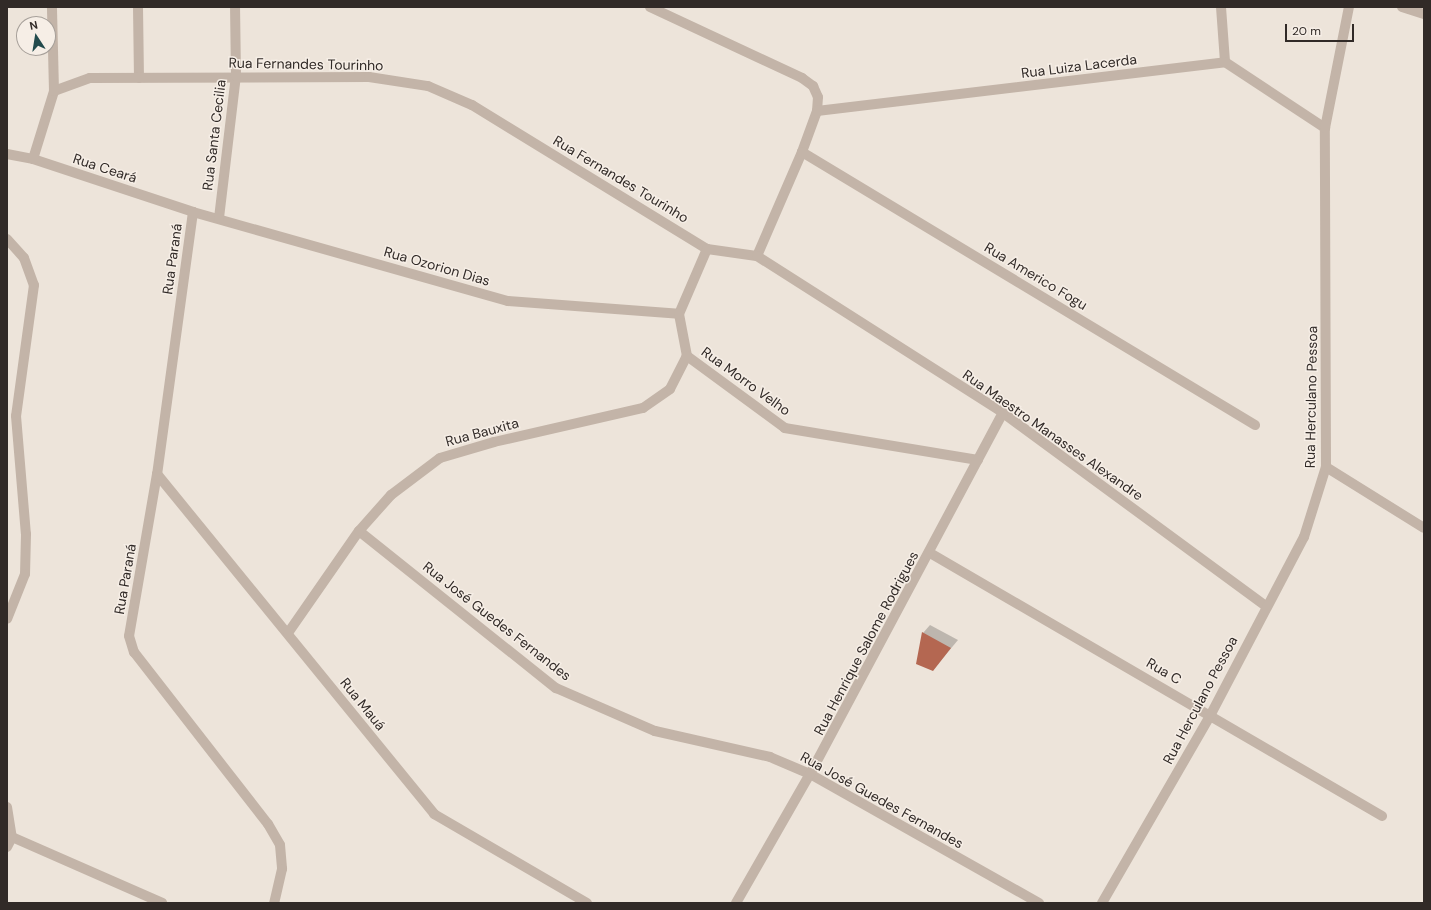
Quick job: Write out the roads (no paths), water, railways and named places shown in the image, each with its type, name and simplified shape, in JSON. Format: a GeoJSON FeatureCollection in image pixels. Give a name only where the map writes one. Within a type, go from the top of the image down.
{"type":"FeatureCollection","features":[{"type":"Feature","properties":{"kind":"street"},"geometry":{"type":"LineString","coordinates":[[33,159],[54,91],[52,7]]}},
{"type":"Feature","properties":{"kind":"street"},"geometry":{"type":"LineString","coordinates":[[138,7],[139,78]]}},
{"type":"Feature","properties":{"kind":"street","name":"Rua Santa Cecilia"},"geometry":{"type":"LineString","coordinates":[[219,218],[236,76],[235,7]]}},
{"type":"Feature","properties":{"kind":"street"},"geometry":{"type":"LineString","coordinates":[[650,7],[802,78],[813,86],[818,97],[817,111],[802,152],[757,256],[707,249],[679,314]]}},
{"type":"Feature","properties":{"kind":"street"},"geometry":{"type":"LineString","coordinates":[[1221,7],[1225,62],[1325,128]]}},
{"type":"Feature","properties":{"kind":"street","name":"Rua Herculano Pessoa"},"geometry":{"type":"LineString","coordinates":[[1102,903],[1211,714],[1266,606],[1304,537],[1326,467],[1325,128],[1349,7]]}},
{"type":"Feature","properties":{"kind":"street"},"geometry":{"type":"LineString","coordinates":[[1402,7],[1424,14]]}},
{"type":"Feature","properties":{"kind":"street","name":"Rua Luiza Lacerda"},"geometry":{"type":"LineString","coordinates":[[817,111],[1225,62]]}},
{"type":"Feature","properties":{"kind":"street","name":"Rua Fernandes Tourinho"},"geometry":{"type":"LineString","coordinates":[[54,91],[90,78],[236,76],[369,77],[428,86],[472,105],[707,249]]}},
{"type":"Feature","properties":{"kind":"street","name":"Rua Americo Fogu"},"geometry":{"type":"LineString","coordinates":[[802,152],[1255,425]]}},
{"type":"Feature","properties":{"kind":"street","name":"Rua Ceará"},"geometry":{"type":"LineString","coordinates":[[7,154],[33,159],[193,212]]}},
{"type":"Feature","properties":{"kind":"street","name":"Rua Ozorion Dias"},"geometry":{"type":"LineString","coordinates":[[193,212],[219,218],[508,301],[679,314]]}},
{"type":"Feature","properties":{"kind":"street","name":"Rua Paraná"},"geometry":{"type":"LineString","coordinates":[[193,212],[157,474],[130,636],[134,652],[268,824],[280,845],[282,869],[274,903]]}},
{"type":"Feature","properties":{"kind":"street"},"geometry":{"type":"LineString","coordinates":[[7,239],[24,258],[34,285],[16,416],[26,534],[25,574],[7,619]]}},
{"type":"Feature","properties":{"kind":"street","name":"Rua Maestro Manasses Alexandre"},"geometry":{"type":"LineString","coordinates":[[757,256],[1003,413],[1266,606]]}},
{"type":"Feature","properties":{"kind":"street","name":"Rua Morro Velho"},"geometry":{"type":"LineString","coordinates":[[679,314],[687,356],[785,428],[978,460]]}},
{"type":"Feature","properties":{"kind":"street","name":"Rua Bauxita"},"geometry":{"type":"LineString","coordinates":[[288,633],[359,531],[391,495],[440,458],[494,442],[644,408],[670,389],[687,356]]}},
{"type":"Feature","properties":{"kind":"street","name":"Rua Henrique Salome Rodrigues"},"geometry":{"type":"LineString","coordinates":[[736,903],[810,774],[930,553],[1003,413]]}},
{"type":"Feature","properties":{"kind":"street"},"geometry":{"type":"LineString","coordinates":[[1326,467],[1424,528]]}},
{"type":"Feature","properties":{"kind":"street","name":"Rua Mauá"},"geometry":{"type":"LineString","coordinates":[[157,474],[434,814],[587,903]]}},
{"type":"Feature","properties":{"kind":"street","name":"Rua José Guedes Fernandes"},"geometry":{"type":"LineString","coordinates":[[359,531],[556,688],[655,731],[770,757],[810,774],[1039,903]]}},
{"type":"Feature","properties":{"kind":"street","name":"Rua C"},"geometry":{"type":"LineString","coordinates":[[930,553],[1211,714],[1382,816]]}},
{"type":"Feature","properties":{"kind":"street"},"geometry":{"type":"LineString","coordinates":[[7,807],[12,837],[7,847]]}},
{"type":"Feature","properties":{"kind":"street"},"geometry":{"type":"LineString","coordinates":[[12,837],[162,903]]}}]}
